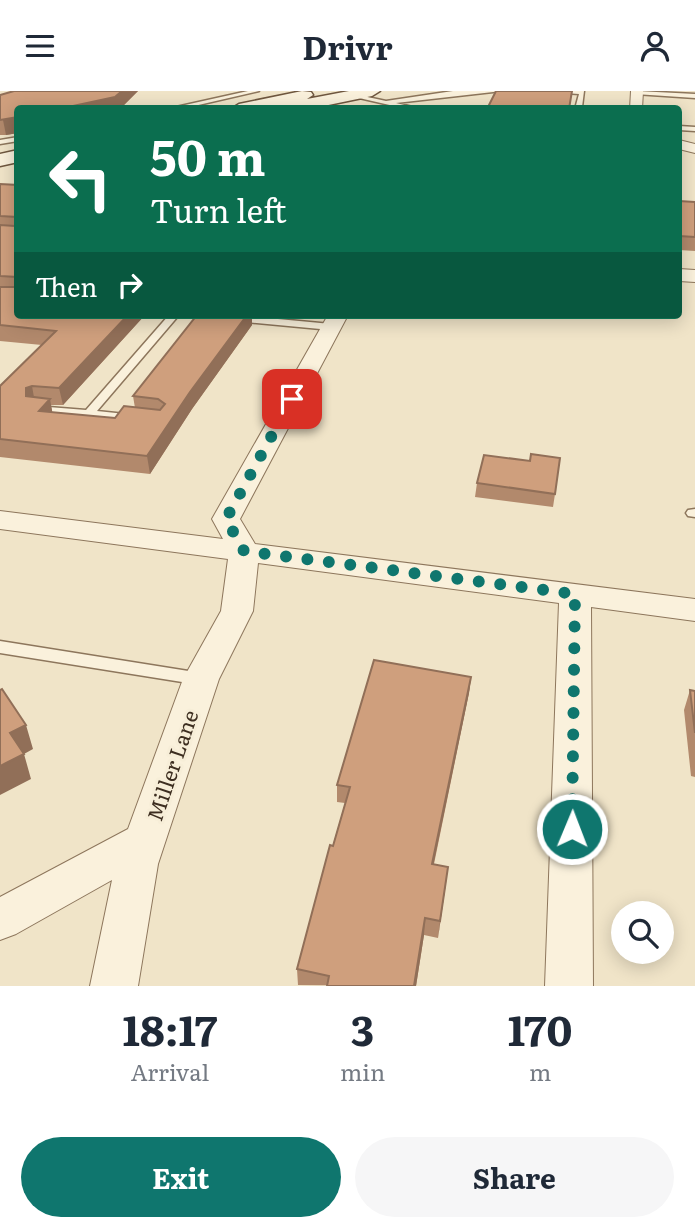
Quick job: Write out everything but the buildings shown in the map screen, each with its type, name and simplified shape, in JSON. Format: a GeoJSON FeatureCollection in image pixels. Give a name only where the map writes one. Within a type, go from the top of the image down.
{"type":"FeatureCollection","features":[{"type":"Feature","properties":{"kind":"main road"},"geometry":{"type":"LineString","coordinates":[[258,105],[325,91]]}},
{"type":"Feature","properties":{"kind":"main road"},"geometry":{"type":"LineString","coordinates":[[301,105],[372,91]]}},
{"type":"Feature","properties":{"kind":"street"},"geometry":{"type":"LineString","coordinates":[[244,551],[226,519],[334,321]]}},
{"type":"Feature","properties":{"kind":"street"},"geometry":{"type":"LineString","coordinates":[[0,520],[695,610]]}},
{"type":"Feature","properties":{"kind":"street","name":"Miller Lane"},"geometry":{"type":"LineString","coordinates":[[114,986],[137,864],[201,679],[237,611],[244,551]]}},
{"type":"Feature","properties":{"kind":"street"},"geometry":{"type":"LineString","coordinates":[[569,986],[575,594]]}},
{"type":"Feature","properties":{"kind":"street"},"geometry":{"type":"LineString","coordinates":[[0,920],[146,840]]}},
{"type":"Feature","properties":{"kind":"lane"},"geometry":{"type":"LineString","coordinates":[[189,105],[256,91]]}},
{"type":"Feature","properties":{"kind":"lane"},"geometry":{"type":"LineString","coordinates":[[387,102],[453,93],[499,91]]}},
{"type":"Feature","properties":{"kind":"lane"},"geometry":{"type":"LineString","coordinates":[[539,91],[582,92],[580,105]]}},
{"type":"Feature","properties":{"kind":"lane"},"geometry":{"type":"LineString","coordinates":[[637,92],[695,96]]}},
{"type":"Feature","properties":{"kind":"lane"},"geometry":{"type":"LineString","coordinates":[[349,95],[400,105]]}},
{"type":"Feature","properties":{"kind":"lane"},"geometry":{"type":"LineString","coordinates":[[89,414],[171,319]]}},
{"type":"Feature","properties":{"kind":"lane"},"geometry":{"type":"LineString","coordinates":[[291,319],[334,321]]}},
{"type":"Feature","properties":{"kind":"lane"},"geometry":{"type":"LineString","coordinates":[[36,409],[148,421]]}},
{"type":"Feature","properties":{"kind":"lane"},"geometry":{"type":"LineString","coordinates":[[0,647],[201,679]]}},
{"type":"Feature","properties":{"kind":"route"},"geometry":{"type":"LineString","coordinates":[[292,399],[226,519],[244,551],[575,594],[572,829]]}}]}
